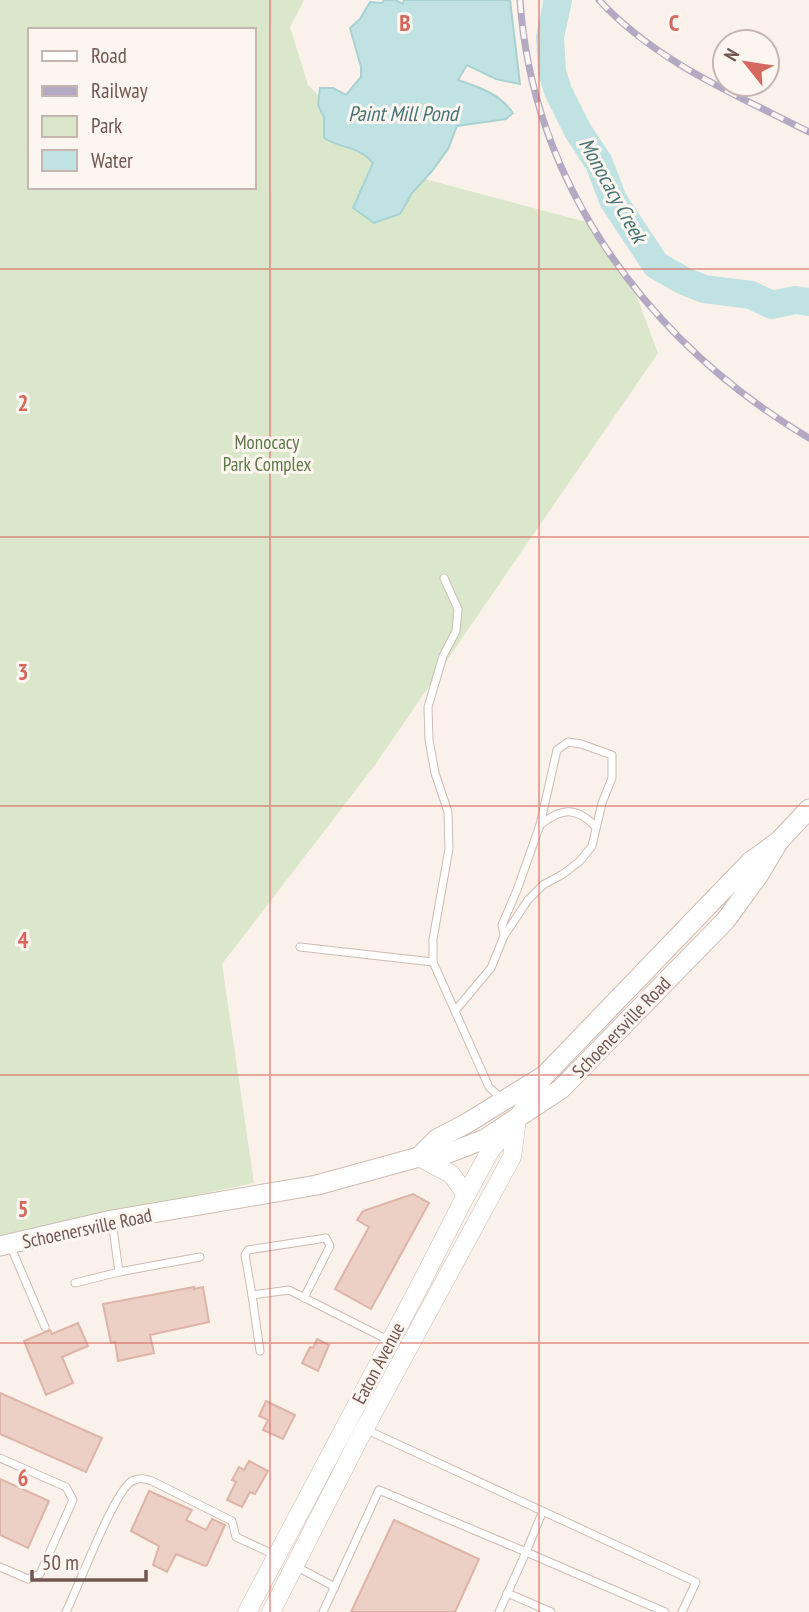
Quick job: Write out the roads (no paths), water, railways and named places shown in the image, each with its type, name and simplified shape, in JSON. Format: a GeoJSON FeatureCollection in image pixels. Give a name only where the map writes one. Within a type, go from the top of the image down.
{"type":"FeatureCollection","features":[{"type":"Feature","properties":{"kind":"main road","name":"Schoenersville Road"},"geometry":{"type":"LineString","coordinates":[[419,1157],[437,1139],[545,1075],[750,862],[779,841],[809,809]]}},
{"type":"Feature","properties":{"kind":"main road","name":"Schoenersville Road"},"geometry":{"type":"LineString","coordinates":[[5,1245],[112,1220],[304,1188],[419,1157],[441,1157],[485,1139],[561,1089],[726,920],[779,841]]}},
{"type":"Feature","properties":{"kind":"street","name":"Eaton Avenue"},"geometry":{"type":"LineString","coordinates":[[247,1612],[490,1151],[517,1119],[545,1075]]}},
{"type":"Feature","properties":{"kind":"street","name":"Eaton Avenue"},"geometry":{"type":"LineString","coordinates":[[271,1612],[364,1429],[512,1157],[517,1119]]}},
{"type":"Feature","properties":{"kind":"street"},"geometry":{"type":"LineString","coordinates":[[419,1157],[451,1174],[465,1193],[464,1199]]}},
{"type":"Feature","properties":{"kind":"lane"},"geometry":{"type":"LineString","coordinates":[[444,578],[458,609],[456,631],[443,656],[428,707],[429,740],[435,773],[448,812],[449,849],[433,939],[433,962],[489,1087],[517,1119]]}},
{"type":"Feature","properties":{"kind":"lane"},"geometry":{"type":"LineString","coordinates":[[454,1011],[491,968],[504,936],[528,900],[543,884],[580,861],[592,846],[612,778],[612,755],[568,742],[557,750],[540,825],[502,925],[504,936]]}},
{"type":"Feature","properties":{"kind":"lane"},"geometry":{"type":"LineString","coordinates":[[540,825],[559,812],[574,811],[596,827]]}},
{"type":"Feature","properties":{"kind":"lane"},"geometry":{"type":"LineString","coordinates":[[300,947],[433,962]]}},
{"type":"Feature","properties":{"kind":"lane"},"geometry":{"type":"LineString","coordinates":[[112,1220],[120,1272]]}},
{"type":"Feature","properties":{"kind":"lane"},"geometry":{"type":"LineString","coordinates":[[260,1351],[244,1255],[248,1250],[326,1238],[330,1246],[304,1298]]}},
{"type":"Feature","properties":{"kind":"lane"},"geometry":{"type":"LineString","coordinates":[[5,1245],[45,1326]]}},
{"type":"Feature","properties":{"kind":"lane"},"geometry":{"type":"LineString","coordinates":[[75,1283],[201,1257]]}},
{"type":"Feature","properties":{"kind":"lane"},"geometry":{"type":"LineString","coordinates":[[252,1295],[289,1290],[390,1341]]}},
{"type":"Feature","properties":{"kind":"lane"},"geometry":{"type":"LineString","coordinates":[[364,1429],[696,1582],[682,1612]]}},
{"type":"Feature","properties":{"kind":"lane"},"geometry":{"type":"LineString","coordinates":[[0,1458],[66,1487],[73,1500],[40,1574],[28,1579],[0,1567]]}},
{"type":"Feature","properties":{"kind":"lane"},"geometry":{"type":"LineString","coordinates":[[66,1612],[115,1500],[130,1482],[141,1478],[232,1521],[236,1537],[275,1555]]}},
{"type":"Feature","properties":{"kind":"lane"},"geometry":{"type":"LineString","coordinates":[[323,1612],[379,1490],[665,1612]]}},
{"type":"Feature","properties":{"kind":"lane"},"geometry":{"type":"LineString","coordinates":[[499,1612],[542,1513]]}},
{"type":"Feature","properties":{"kind":"lane"},"geometry":{"type":"LineString","coordinates":[[295,1566],[335,1587]]}},
{"type":"Feature","properties":{"kind":"lane"},"geometry":{"type":"LineString","coordinates":[[507,1593],[551,1612]]}},
{"type":"Feature","properties":{"kind":"water","name":"Paint Mill Pond"},"geometry":{"type":"Polygon","coordinates":[[[384,0],[395,0],[403,4],[404,0],[510,0],[520,84],[496,79],[467,65],[458,80],[495,96],[513,113],[506,119],[457,126],[448,149],[412,193],[400,214],[374,223],[353,208],[373,163],[362,153],[324,138],[324,117],[318,105],[320,88],[333,88],[346,95],[361,77],[361,67],[350,28],[360,19],[370,2],[382,3],[384,0]]]}},
{"type":"Feature","properties":{"kind":"waterway","name":"Monocacy Creek"},"geometry":{"type":"LineString","coordinates":[[558,0],[550,37],[552,72],[558,91],[578,131],[599,163],[613,200],[656,265],[704,289],[751,295],[772,305],[795,300],[809,302]]}},
{"type":"Feature","properties":{"kind":"railway"},"geometry":{"type":"LineString","coordinates":[[520,0],[530,69],[548,135],[575,196],[610,254],[652,308],[699,356],[752,400],[809,438]]}},
{"type":"Feature","properties":{"kind":"railway"},"geometry":{"type":"LineString","coordinates":[[599,0],[621,22],[671,59],[725,90],[809,132]]}},
{"type":"Feature","properties":{"kind":"park label","name":"Monocacy Park Complex"},"geometry":{"type":"Point","coordinates":[267,453]}}]}
